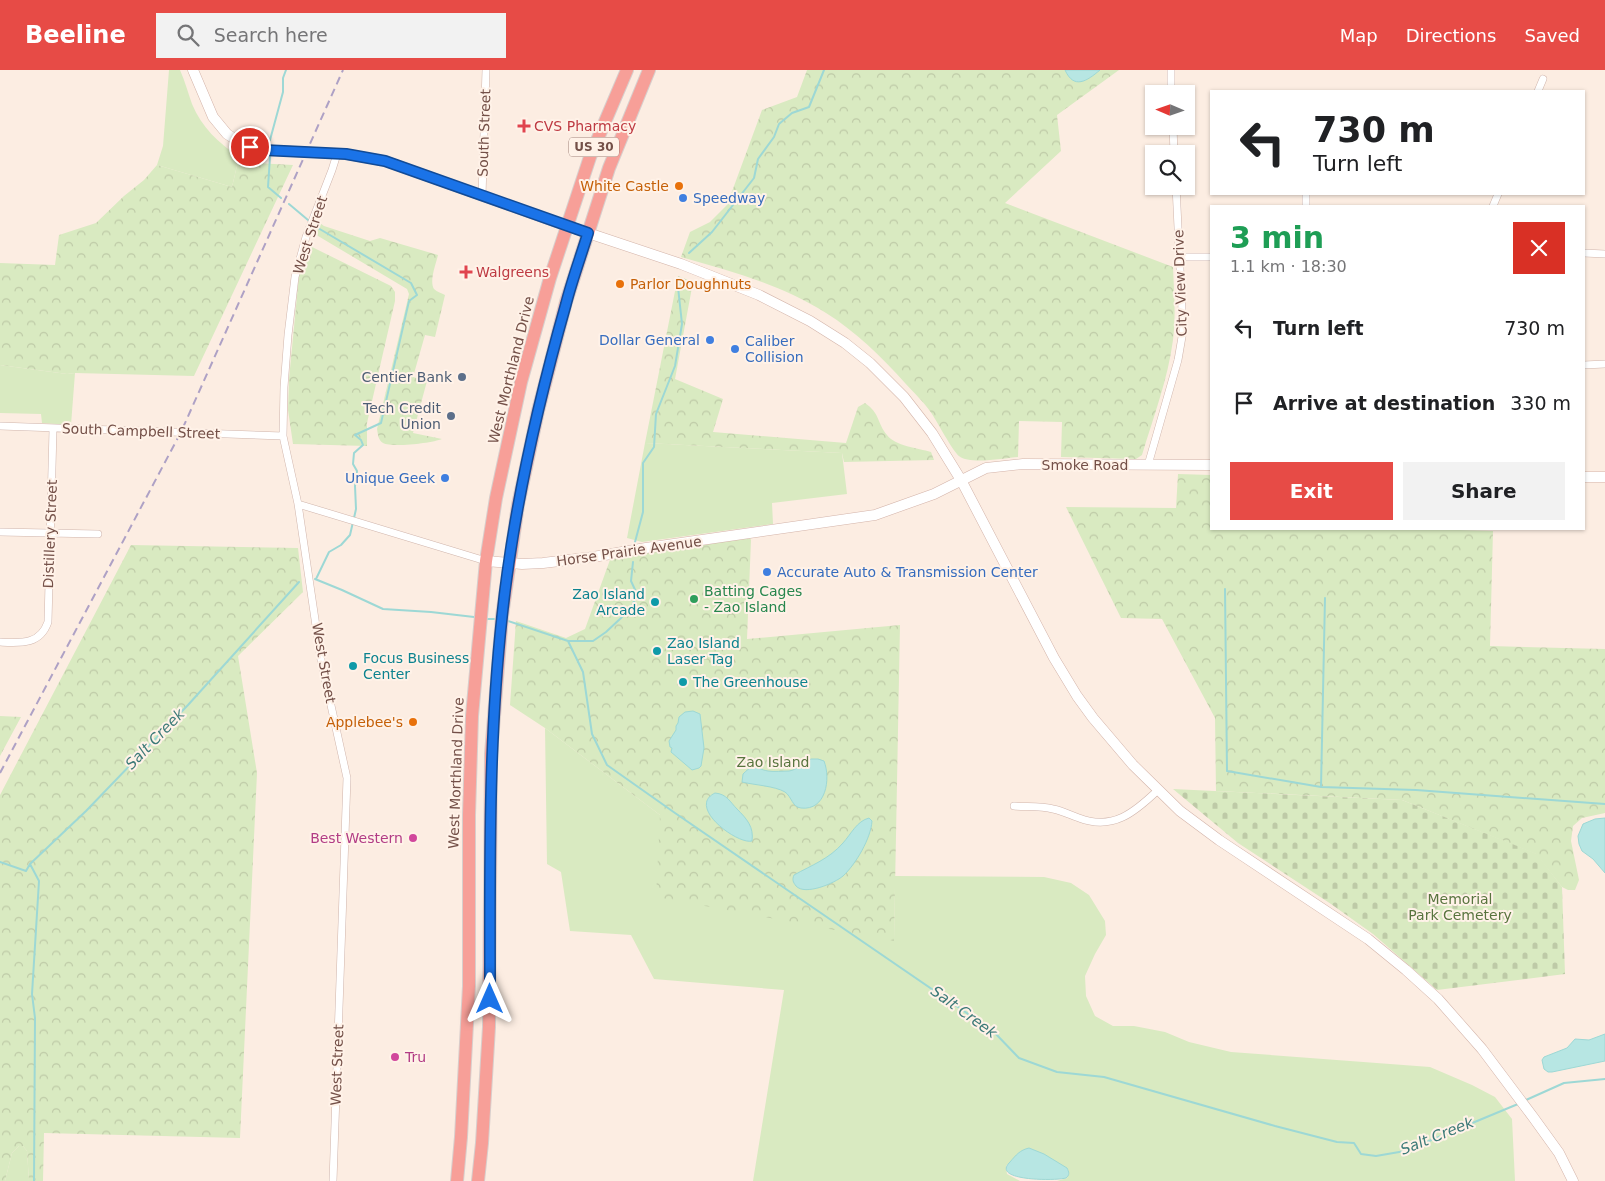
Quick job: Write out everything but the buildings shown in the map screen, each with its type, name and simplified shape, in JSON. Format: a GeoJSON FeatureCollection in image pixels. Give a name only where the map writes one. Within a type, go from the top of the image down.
{"type":"FeatureCollection","features":[{"type":"Feature","properties":{"kind":"highway","name":"US 30"},"geometry":{"type":"LineString","coordinates":[[567,226],[590,157],[627,70]]}},
{"type":"Feature","properties":{"kind":"highway","name":"US 30"},"geometry":{"type":"LineString","coordinates":[[478,1181],[489,1027],[491,754],[501,625],[518,505],[538,411],[566,302],[609,168],[650,70]]}},
{"type":"Feature","properties":{"kind":"highway","name":"West Morthland Drive"},"geometry":{"type":"LineString","coordinates":[[456,1181],[462,1136],[469,986],[469,815],[472,716],[486,561],[496,498],[521,382],[550,278],[567,226]]}},
{"type":"Feature","properties":{"kind":"main road"},"geometry":{"type":"LineString","coordinates":[[193,70],[213,118],[227,134],[238,142],[263,150],[354,155],[385,161],[567,226],[681,264],[759,295],[810,321],[845,343],[870,363],[904,397],[932,433],[961,480],[1054,658],[1077,696],[1133,765],[1180,810],[1219,840],[1360,934],[1406,970],[1451,1013],[1509,1085],[1559,1153],[1573,1181]]}},
{"type":"Feature","properties":{"kind":"main road","name":"Smoke Road"},"geometry":{"type":"LineString","coordinates":[[961,480],[986,468],[1023,464],[1210,465]]}},
{"type":"Feature","properties":{"kind":"main road"},"geometry":{"type":"LineString","coordinates":[[1585,477],[1605,477]]}},
{"type":"Feature","properties":{"kind":"main road","name":"Horse Prairie Avenue"},"geometry":{"type":"LineString","coordinates":[[486,561],[509,564],[593,558],[654,547],[875,515],[934,494],[961,480]]}},
{"type":"Feature","properties":{"kind":"street","name":"South Street"},"geometry":{"type":"LineString","coordinates":[[482,196],[486,70]]}},
{"type":"Feature","properties":{"kind":"street"},"geometry":{"type":"LineString","coordinates":[[1171,70],[1171,85]]}},
{"type":"Feature","properties":{"kind":"street"},"geometry":{"type":"LineString","coordinates":[[1538,90],[1543,79]]}},
{"type":"Feature","properties":{"kind":"street","name":"West Street"},"geometry":{"type":"LineString","coordinates":[[333,1181],[347,778],[321,660],[298,504],[283,436],[286,352],[295,277],[306,237],[337,154]]}},
{"type":"Feature","properties":{"kind":"street","name":"City View Drive"},"geometry":{"type":"LineString","coordinates":[[1148,465],[1181,346],[1183,317],[1176,195]]}},
{"type":"Feature","properties":{"kind":"street"},"geometry":{"type":"LineString","coordinates":[[1585,253],[1605,254]]}},
{"type":"Feature","properties":{"kind":"street"},"geometry":{"type":"LineString","coordinates":[[1179,257],[1210,257]]}},
{"type":"Feature","properties":{"kind":"street"},"geometry":{"type":"LineString","coordinates":[[1585,365],[1605,364]]}},
{"type":"Feature","properties":{"kind":"street","name":"South Campbell Street"},"geometry":{"type":"LineString","coordinates":[[0,426],[283,436]]}},
{"type":"Feature","properties":{"kind":"street","name":"Distillery Street"},"geometry":{"type":"LineString","coordinates":[[0,642],[29,641],[39,637],[45,630],[48,622],[53,429]]}},
{"type":"Feature","properties":{"kind":"street","name":"Horse Prairie Avenue"},"geometry":{"type":"LineString","coordinates":[[298,504],[486,561]]}},
{"type":"Feature","properties":{"kind":"street"},"geometry":{"type":"LineString","coordinates":[[0,532],[98,534]]}},
{"type":"Feature","properties":{"kind":"street"},"geometry":{"type":"LineString","coordinates":[[1014,806],[1050,808],[1080,819],[1095,822],[1112,821],[1127,816],[1142,806],[1158,790]]}},
{"type":"Feature","properties":{"kind":"green space"},"geometry":{"type":"Polygon","coordinates":[[[169,70],[180,70],[196,113],[218,140],[239,157],[232,187],[157,165],[163,146],[169,70]]]}},
{"type":"Feature","properties":{"kind":"green space"},"geometry":{"type":"Polygon","coordinates":[[[807,70],[1119,70],[1057,115],[1061,151],[1005,203],[1173,267],[1174,322],[1171,355],[1142,455],[1136,459],[1061,457],[1062,422],[1019,421],[1018,457],[979,461],[964,459],[956,453],[932,414],[919,398],[878,354],[837,320],[792,294],[737,273],[681,257],[690,232],[710,222],[727,205],[762,110],[797,97],[807,70]]]}},
{"type":"Feature","properties":{"kind":"green space"},"geometry":{"type":"Polygon","coordinates":[[[239,157],[256,163],[293,165],[194,376],[67,374],[0,365],[0,263],[55,265],[59,235],[96,223],[144,180],[157,165],[232,187],[239,157]]]}},
{"type":"Feature","properties":{"kind":"green space"},"geometry":{"type":"Polygon","coordinates":[[[317,221],[324,226],[370,241],[380,238],[438,255],[433,286],[435,290],[445,295],[435,337],[425,335],[413,377],[427,381],[413,433],[442,439],[403,445],[383,443],[378,437],[377,429],[409,294],[407,289],[313,233],[317,221]]]}},
{"type":"Feature","properties":{"kind":"green space"},"geometry":{"type":"Polygon","coordinates":[[[308,245],[391,286],[395,292],[395,301],[367,423],[367,446],[293,444],[288,410],[289,379],[299,275],[308,245]]]}},
{"type":"Feature","properties":{"kind":"green space"},"geometry":{"type":"Polygon","coordinates":[[[678,276],[693,282],[675,379],[723,399],[713,432],[846,443],[858,407],[865,403],[876,414],[884,431],[891,439],[901,444],[931,452],[934,460],[844,462],[842,453],[645,443],[678,276]]]}},
{"type":"Feature","properties":{"kind":"green space"},"geometry":{"type":"Polygon","coordinates":[[[0,365],[67,374],[75,373],[71,425],[42,423],[41,414],[0,413],[0,365]]]}},
{"type":"Feature","properties":{"kind":"green space"},"geometry":{"type":"Polygon","coordinates":[[[645,443],[842,453],[847,494],[772,503],[773,524],[642,542],[627,538],[645,443]]]}},
{"type":"Feature","properties":{"kind":"green space"},"geometry":{"type":"Polygon","coordinates":[[[1178,474],[1210,475],[1210,530],[1493,531],[1490,646],[1605,649],[1605,813],[1582,818],[1573,826],[1571,841],[1579,880],[1575,890],[1568,890],[1562,887],[1536,854],[1402,800],[1216,791],[1215,718],[1162,619],[1121,618],[1066,507],[1176,508],[1178,474]]]}},
{"type":"Feature","properties":{"kind":"green space","name":"Zao Island"},"geometry":{"type":"Polygon","coordinates":[[[750,538],[747,639],[900,625],[894,941],[656,897],[660,815],[545,728],[510,705],[516,621],[566,638],[585,629],[611,557],[750,538]]]}},
{"type":"Feature","properties":{"kind":"green space"},"geometry":{"type":"Polygon","coordinates":[[[131,545],[298,548],[303,592],[238,656],[257,773],[240,1138],[44,1133],[43,1181],[29,1181],[27,1151],[23,1146],[19,1146],[12,1153],[5,1181],[0,1181],[0,795],[131,545]]]}},
{"type":"Feature","properties":{"kind":"green space"},"geometry":{"type":"Polygon","coordinates":[[[0,716],[21,717],[0,756],[0,716]]]}},
{"type":"Feature","properties":{"kind":"green space"},"geometry":{"type":"Polygon","coordinates":[[[545,728],[660,815],[894,940],[895,876],[1044,877],[1071,883],[1089,895],[1105,921],[1106,935],[1085,976],[1086,996],[1095,1016],[1113,1026],[1134,1026],[1165,1032],[1189,1042],[1231,1052],[1430,1067],[1495,1097],[1512,1119],[1515,1181],[1057,1181],[1067,1178],[1069,1171],[1054,1161],[1010,1162],[1006,1166],[1007,1174],[1020,1181],[753,1181],[784,990],[654,979],[631,935],[570,931],[561,872],[547,864],[545,728]]]}},
{"type":"Feature","properties":{"kind":"green space","name":"Memorial Park Cemetery"},"geometry":{"type":"Polygon","coordinates":[[[1173,789],[1402,800],[1537,854],[1562,887],[1565,974],[1437,990],[1373,934],[1238,843],[1173,789]]]}},
{"type":"Feature","properties":{"kind":"green space"},"geometry":{"type":"Polygon","coordinates":[[[19,1146],[23,1146],[27,1151],[29,1181],[5,1181],[12,1153],[19,1146]]]}},
{"type":"Feature","properties":{"kind":"water"},"geometry":{"type":"Polygon","coordinates":[[[1065,70],[1100,70],[1086,80],[1077,82],[1072,80],[1065,70]]]}},
{"type":"Feature","properties":{"kind":"water"},"geometry":{"type":"Polygon","coordinates":[[[693,711],[700,714],[704,748],[701,766],[692,770],[671,752],[672,748],[669,741],[676,730],[679,717],[685,712],[693,711]]]}},
{"type":"Feature","properties":{"kind":"water"},"geometry":{"type":"Polygon","coordinates":[[[811,759],[824,761],[827,776],[821,799],[809,808],[798,807],[781,790],[742,782],[743,774],[753,767],[770,771],[789,771],[811,759]]]}},
{"type":"Feature","properties":{"kind":"water"},"geometry":{"type":"Polygon","coordinates":[[[715,793],[723,795],[728,799],[747,820],[751,827],[752,841],[745,841],[726,831],[710,815],[707,807],[708,799],[715,793]]]}},
{"type":"Feature","properties":{"kind":"water"},"geometry":{"type":"Polygon","coordinates":[[[869,818],[872,821],[866,843],[858,858],[843,876],[834,882],[813,889],[800,889],[796,886],[793,881],[794,875],[832,853],[858,825],[869,818]]]}},
{"type":"Feature","properties":{"kind":"water"},"geometry":{"type":"Polygon","coordinates":[[[1605,818],[1605,873],[1593,859],[1582,851],[1578,836],[1583,824],[1595,819],[1605,818]]]}},
{"type":"Feature","properties":{"kind":"water"},"geometry":{"type":"Polygon","coordinates":[[[1605,1034],[1605,1061],[1552,1072],[1544,1069],[1542,1060],[1544,1057],[1567,1048],[1575,1039],[1589,1040],[1605,1034]]]}},
{"type":"Feature","properties":{"kind":"water"},"geometry":{"type":"Polygon","coordinates":[[[1029,1148],[1044,1154],[1067,1168],[1068,1176],[1060,1179],[1038,1179],[1016,1176],[1009,1173],[1006,1168],[1010,1162],[1021,1151],[1029,1148]]]}},
{"type":"Feature","properties":{"kind":"waterway"},"geometry":{"type":"LineString","coordinates":[[270,140],[283,92],[283,78],[286,70]]}},
{"type":"Feature","properties":{"kind":"waterway"},"geometry":{"type":"LineString","coordinates":[[689,253],[712,232],[754,178],[758,159],[774,137],[779,124],[792,113],[809,107],[824,70]]}},
{"type":"Feature","properties":{"kind":"waterway"},"geometry":{"type":"LineString","coordinates":[[270,157],[268,187],[281,198]]}},
{"type":"Feature","properties":{"kind":"waterway"},"geometry":{"type":"LineString","coordinates":[[289,204],[308,220]]}},
{"type":"Feature","properties":{"kind":"waterway"},"geometry":{"type":"LineString","coordinates":[[318,228],[411,283],[417,295],[409,301],[381,423],[355,435],[361,440],[363,445],[354,453],[353,464],[357,471],[354,518]]}},
{"type":"Feature","properties":{"kind":"waterway"},"geometry":{"type":"LineString","coordinates":[[635,542],[643,512],[643,463],[654,447],[656,414],[675,366],[682,324],[678,287]]}},
{"type":"Feature","properties":{"kind":"waterway"},"geometry":{"type":"LineString","coordinates":[[316,579],[329,552],[341,545],[350,535],[353,522]]}},
{"type":"Feature","properties":{"kind":"waterway"},"geometry":{"type":"LineString","coordinates":[[568,641],[593,641],[606,632],[632,606],[637,594],[631,581],[633,562]]}},
{"type":"Feature","properties":{"kind":"waterway","name":"Salt Creek"},"geometry":{"type":"LineString","coordinates":[[315,579],[383,609],[474,617]]}},
{"type":"Feature","properties":{"kind":"waterway","name":"Salt Creek"},"geometry":{"type":"LineString","coordinates":[[0,862],[26,871],[30,864],[86,811],[188,705],[299,582]]}},
{"type":"Feature","properties":{"kind":"waterway"},"geometry":{"type":"LineString","coordinates":[[1225,589],[1227,771],[1321,787],[1416,790],[1605,804]]}},
{"type":"Feature","properties":{"kind":"waterway"},"geometry":{"type":"LineString","coordinates":[[1321,787],[1325,598]]}},
{"type":"Feature","properties":{"kind":"waterway","name":"Salt Creek"},"geometry":{"type":"LineString","coordinates":[[487,619],[494,619]]}},
{"type":"Feature","properties":{"kind":"waterway","name":"Salt Creek"},"geometry":{"type":"LineString","coordinates":[[508,621],[568,641],[583,672],[592,734],[607,765],[993,1031],[1019,1058],[1057,1072],[1104,1077],[1275,1126],[1337,1142],[1354,1143],[1361,1154],[1376,1156],[1405,1151],[1518,1104]]}},
{"type":"Feature","properties":{"kind":"waterway"},"geometry":{"type":"LineString","coordinates":[[30,864],[39,881],[32,994],[35,1018],[34,1181]]}},
{"type":"Feature","properties":{"kind":"waterway","name":"Salt Creek"},"geometry":{"type":"LineString","coordinates":[[1526,1100],[1564,1083],[1605,1079]]}},
{"type":"Feature","properties":{"kind":"railway"},"geometry":{"type":"LineString","coordinates":[[0,773],[181,432],[343,70]]}},
{"type":"Feature","properties":{"kind":"place","name":"CVS Pharmacy"},"geometry":{"type":"Point","coordinates":[524,126]}},
{"type":"Feature","properties":{"kind":"place","name":"White Castle"},"geometry":{"type":"Point","coordinates":[679,186]}},
{"type":"Feature","properties":{"kind":"place","name":"Speedway"},"geometry":{"type":"Point","coordinates":[683,198]}},
{"type":"Feature","properties":{"kind":"place","name":"Walgreens"},"geometry":{"type":"Point","coordinates":[466,272]}},
{"type":"Feature","properties":{"kind":"place","name":"Parlor Doughnuts"},"geometry":{"type":"Point","coordinates":[620,284]}},
{"type":"Feature","properties":{"kind":"place","name":"Dollar General"},"geometry":{"type":"Point","coordinates":[710,340]}},
{"type":"Feature","properties":{"kind":"place","name":"Caliber Collision"},"geometry":{"type":"Point","coordinates":[735,349]}},
{"type":"Feature","properties":{"kind":"place","name":"Centier Bank"},"geometry":{"type":"Point","coordinates":[462,377]}},
{"type":"Feature","properties":{"kind":"place","name":"Tech Credit Union"},"geometry":{"type":"Point","coordinates":[451,416]}},
{"type":"Feature","properties":{"kind":"place","name":"Unique Geek"},"geometry":{"type":"Point","coordinates":[445,478]}},
{"type":"Feature","properties":{"kind":"place","name":"Accurate Auto & Transmission Center"},"geometry":{"type":"Point","coordinates":[767,572]}},
{"type":"Feature","properties":{"kind":"place","name":"Batting Cages - Zao Island"},"geometry":{"type":"Point","coordinates":[694,599]}},
{"type":"Feature","properties":{"kind":"place","name":"Zao Island Arcade"},"geometry":{"type":"Point","coordinates":[655,602]}},
{"type":"Feature","properties":{"kind":"place","name":"Zao Island Laser Tag"},"geometry":{"type":"Point","coordinates":[657,651]}},
{"type":"Feature","properties":{"kind":"place","name":"Focus Business Center"},"geometry":{"type":"Point","coordinates":[353,666]}},
{"type":"Feature","properties":{"kind":"place","name":"The Greenhouse"},"geometry":{"type":"Point","coordinates":[683,682]}},
{"type":"Feature","properties":{"kind":"place","name":"Applebee's"},"geometry":{"type":"Point","coordinates":[413,722]}},
{"type":"Feature","properties":{"kind":"place","name":"Best Western"},"geometry":{"type":"Point","coordinates":[413,838]}},
{"type":"Feature","properties":{"kind":"place","name":"Tru"},"geometry":{"type":"Point","coordinates":[395,1057]}},
{"type":"Feature","properties":{"kind":"route"},"geometry":{"type":"LineString","coordinates":[[250,147],[263,150],[354,155],[385,161],[588,233],[566,302],[538,411],[518,505],[506,579],[495,686],[491,754],[490,999]]}}]}
